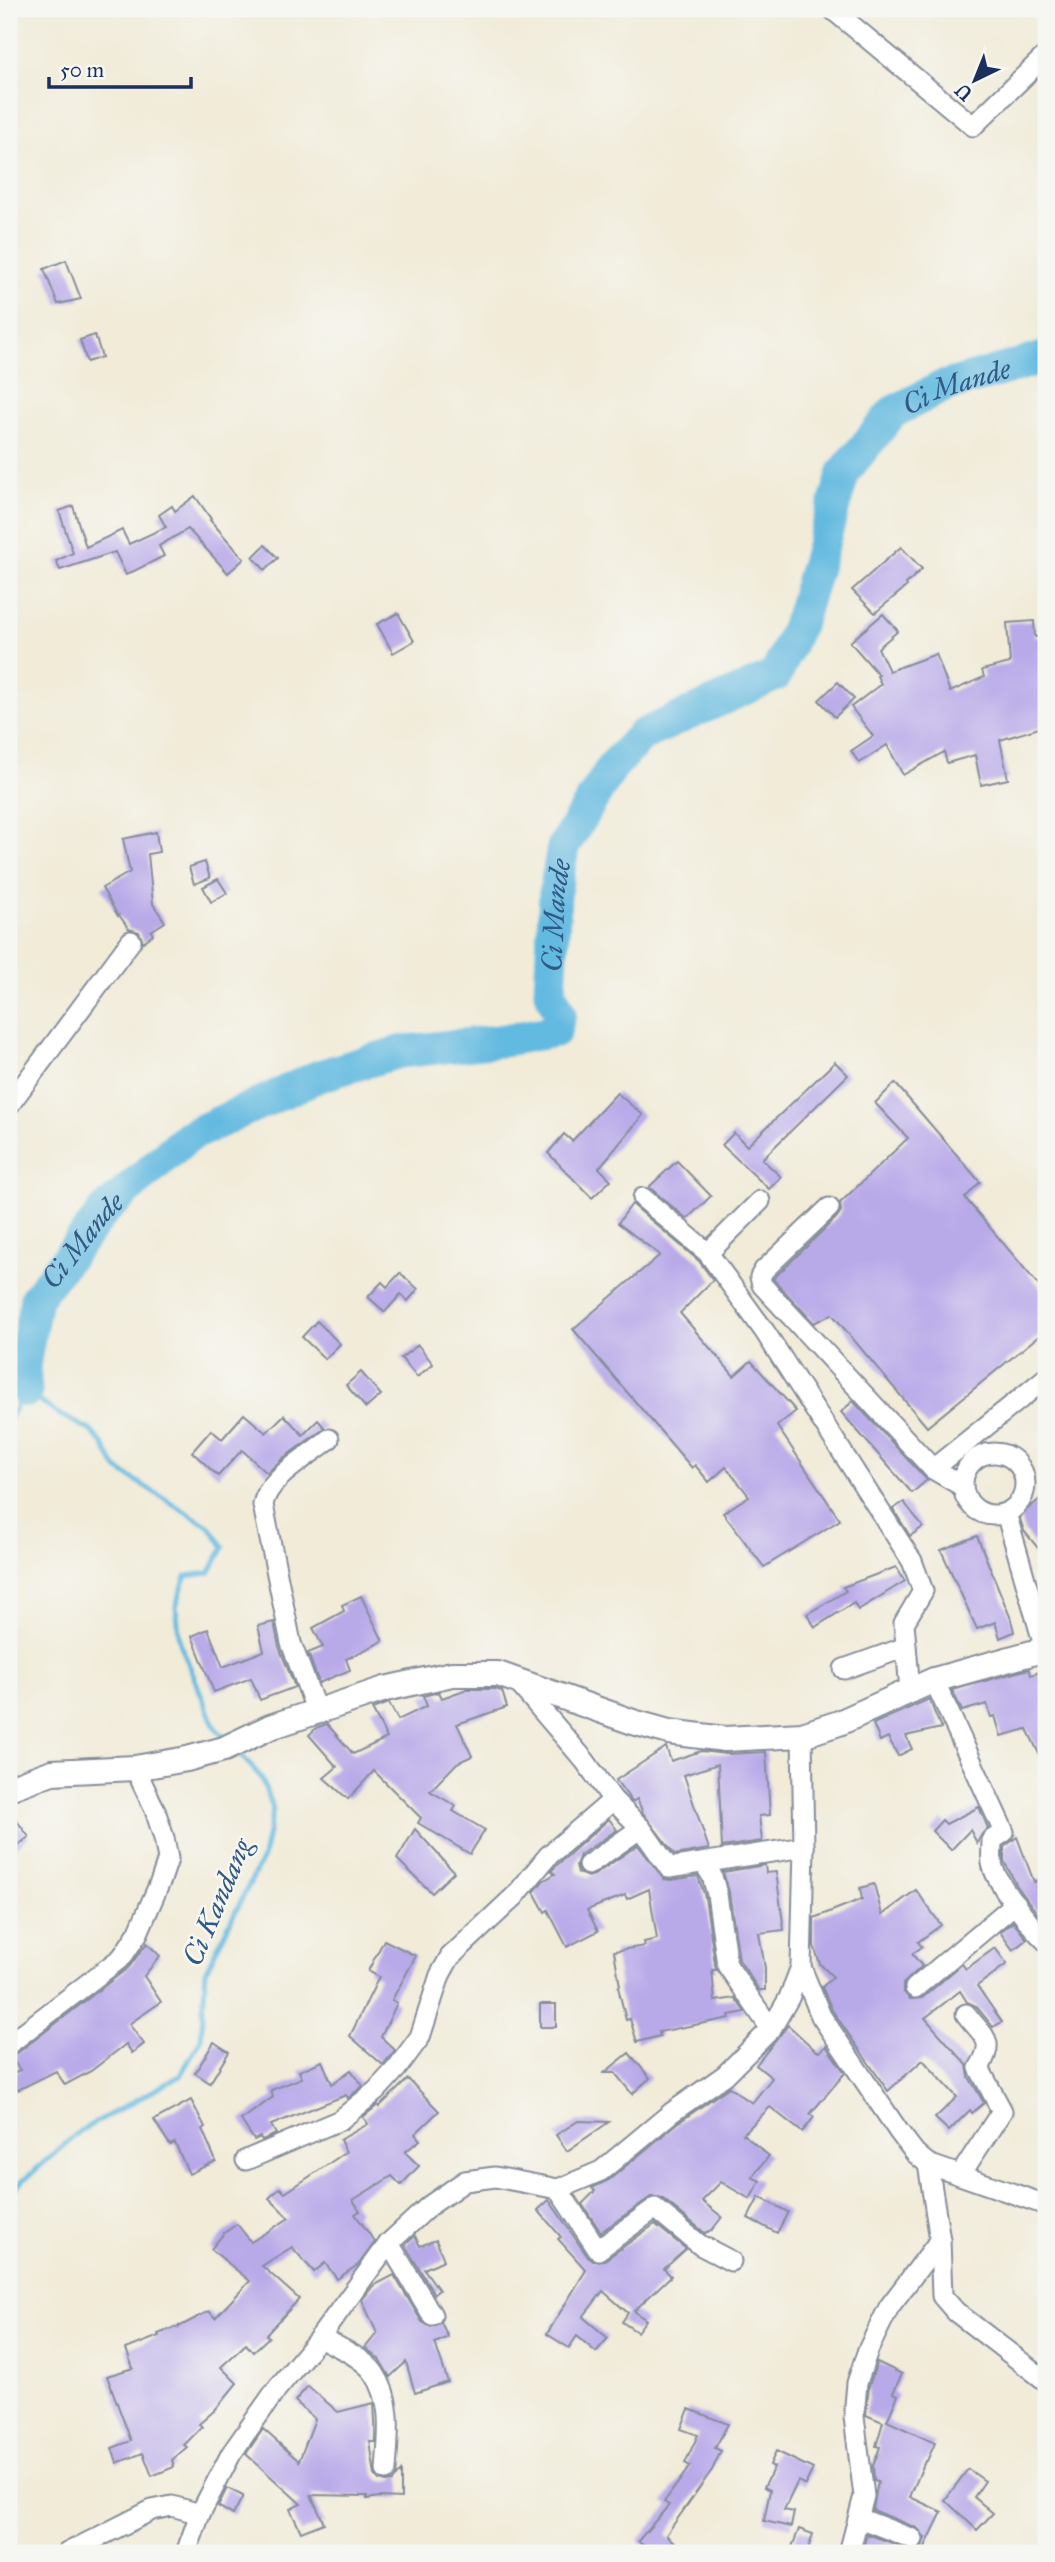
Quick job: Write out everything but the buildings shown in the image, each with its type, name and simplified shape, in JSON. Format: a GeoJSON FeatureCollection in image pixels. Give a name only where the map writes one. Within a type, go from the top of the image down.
{"type":"FeatureCollection","features":[{"type":"Feature","properties":{"kind":"main road"},"geometry":{"type":"LineString","coordinates":[[9,1788],[52,1772],[135,1769],[224,1749],[260,1732],[384,1689],[452,1674],[485,1672],[669,1732],[725,1739],[802,1735],[839,1724],[934,1680],[1046,1649]]}},
{"type":"Feature","properties":{"kind":"street"},"geometry":{"type":"LineString","coordinates":[[832,9],[973,126],[1046,55]]}},
{"type":"Feature","properties":{"kind":"street"},"geometry":{"type":"LineString","coordinates":[[9,1105],[131,941]]}},
{"type":"Feature","properties":{"kind":"street"},"geometry":{"type":"LineString","coordinates":[[643,1198],[708,1253],[765,1332],[912,1562],[923,1591],[905,1619],[910,1690]]}},
{"type":"Feature","properties":{"kind":"street"},"geometry":{"type":"LineString","coordinates":[[708,1253],[760,1201]]}},
{"type":"Feature","properties":{"kind":"street"},"geometry":{"type":"LineString","coordinates":[[829,1208],[764,1269],[760,1277],[762,1285],[933,1469],[962,1486]]}},
{"type":"Feature","properties":{"kind":"street"},"geometry":{"type":"LineString","coordinates":[[765,1332],[788,1314]]}},
{"type":"Feature","properties":{"kind":"street"},"geometry":{"type":"LineString","coordinates":[[933,1469],[1046,1378]]}},
{"type":"Feature","properties":{"kind":"street"},"geometry":{"type":"LineString","coordinates":[[992,1421],[1000,1453]]}},
{"type":"Feature","properties":{"kind":"street"},"geometry":{"type":"LineString","coordinates":[[317,1712],[291,1643],[263,1505],[267,1491],[274,1481],[329,1439]]}},
{"type":"Feature","properties":{"kind":"street"},"geometry":{"type":"LineString","coordinates":[[990,1452],[1000,1453],[1015,1461],[1024,1476],[1024,1494],[1020,1502],[1006,1513],[989,1514],[980,1511],[967,1499],[962,1486],[964,1474],[974,1459],[990,1452]]}},
{"type":"Feature","properties":{"kind":"street"},"geometry":{"type":"LineString","coordinates":[[1006,1513],[1046,1649]]}},
{"type":"Feature","properties":{"kind":"street"},"geometry":{"type":"LineString","coordinates":[[844,1669],[906,1647]]}},
{"type":"Feature","properties":{"kind":"street"},"geometry":{"type":"LineString","coordinates":[[516,1680],[585,1761],[613,1800],[642,1828],[669,1868],[804,1847]]}},
{"type":"Feature","properties":{"kind":"street"},"geometry":{"type":"LineString","coordinates":[[934,1680],[1004,1832],[992,1840],[992,1863],[998,1880],[1046,1941]]}},
{"type":"Feature","properties":{"kind":"street"},"geometry":{"type":"LineString","coordinates":[[186,2553],[200,2514],[231,2454],[276,2390],[320,2337],[389,2243],[429,2206],[465,2181],[495,2177],[558,2189],[601,2171],[671,2113],[725,2075],[771,2029],[789,1998],[801,1967],[804,1847],[802,1735]]}},
{"type":"Feature","properties":{"kind":"street"},"geometry":{"type":"LineString","coordinates":[[9,2045],[122,1957],[138,1933],[168,1859],[155,1810],[135,1769]]}},
{"type":"Feature","properties":{"kind":"street"},"geometry":{"type":"LineString","coordinates":[[246,2160],[340,2120],[376,2091],[421,2037],[440,1975],[450,1957],[515,1896],[548,1856],[613,1800]]}},
{"type":"Feature","properties":{"kind":"street"},"geometry":{"type":"LineString","coordinates":[[588,1865],[642,1828]]}},
{"type":"Feature","properties":{"kind":"street"},"geometry":{"type":"LineString","coordinates":[[704,1863],[712,1876],[717,1894],[727,1965],[771,2029]]}},
{"type":"Feature","properties":{"kind":"street"},"geometry":{"type":"LineString","coordinates":[[915,1988],[1016,1903]]}},
{"type":"Feature","properties":{"kind":"street"},"geometry":{"type":"LineString","coordinates":[[801,1967],[821,2016],[915,2153],[928,2164],[1046,2205]]}},
{"type":"Feature","properties":{"kind":"street"},"geometry":{"type":"LineString","coordinates":[[961,2174],[1002,2111],[979,2068],[989,2052],[989,2044],[966,2014]]}},
{"type":"Feature","properties":{"kind":"street"},"geometry":{"type":"LineString","coordinates":[[928,2164],[940,2240],[942,2296],[948,2305],[1046,2381]]}},
{"type":"Feature","properties":{"kind":"street"},"geometry":{"type":"LineString","coordinates":[[558,2189],[598,2250],[655,2208],[700,2245],[731,2260]]}},
{"type":"Feature","properties":{"kind":"street"},"geometry":{"type":"LineString","coordinates":[[849,2553],[864,2496],[854,2417],[857,2384],[868,2350],[889,2307],[940,2240]]}},
{"type":"Feature","properties":{"kind":"street"},"geometry":{"type":"LineString","coordinates":[[389,2243],[432,2315]]}},
{"type":"Feature","properties":{"kind":"street"},"geometry":{"type":"LineString","coordinates":[[320,2337],[359,2360],[374,2373],[385,2395],[389,2413],[386,2470]]}},
{"type":"Feature","properties":{"kind":"street"},"geometry":{"type":"LineString","coordinates":[[67,2553],[152,2510],[172,2507],[200,2514]]}},
{"type":"Feature","properties":{"kind":"street"},"geometry":{"type":"LineString","coordinates":[[859,2518],[913,2539]]}},
{"type":"Feature","properties":{"kind":"waterway","name":"Ci Mande"},"geometry":{"type":"LineString","coordinates":[[26,1391],[24,1366],[36,1298],[104,1211],[187,1137],[319,1076],[399,1052],[499,1041],[555,1031],[560,1013],[550,992],[555,893],[563,847],[612,767],[642,735],[776,675],[801,618],[844,472],[893,412],[942,387],[1046,357]]}},
{"type":"Feature","properties":{"kind":"waterway","name":"Ci Kandang"},"geometry":{"type":"LineString","coordinates":[[9,1418],[26,1391],[55,1412],[90,1430],[102,1443],[117,1469],[210,1527],[224,1547],[209,1573],[186,1576],[176,1606],[180,1643],[215,1728],[226,1739]]}},
{"type":"Feature","properties":{"kind":"waterway","name":"Ci Kandang"},"geometry":{"type":"LineString","coordinates":[[9,2193],[80,2131],[180,2076],[201,2039],[206,1970],[263,1857],[273,1809],[261,1777],[237,1751]]}}]}
